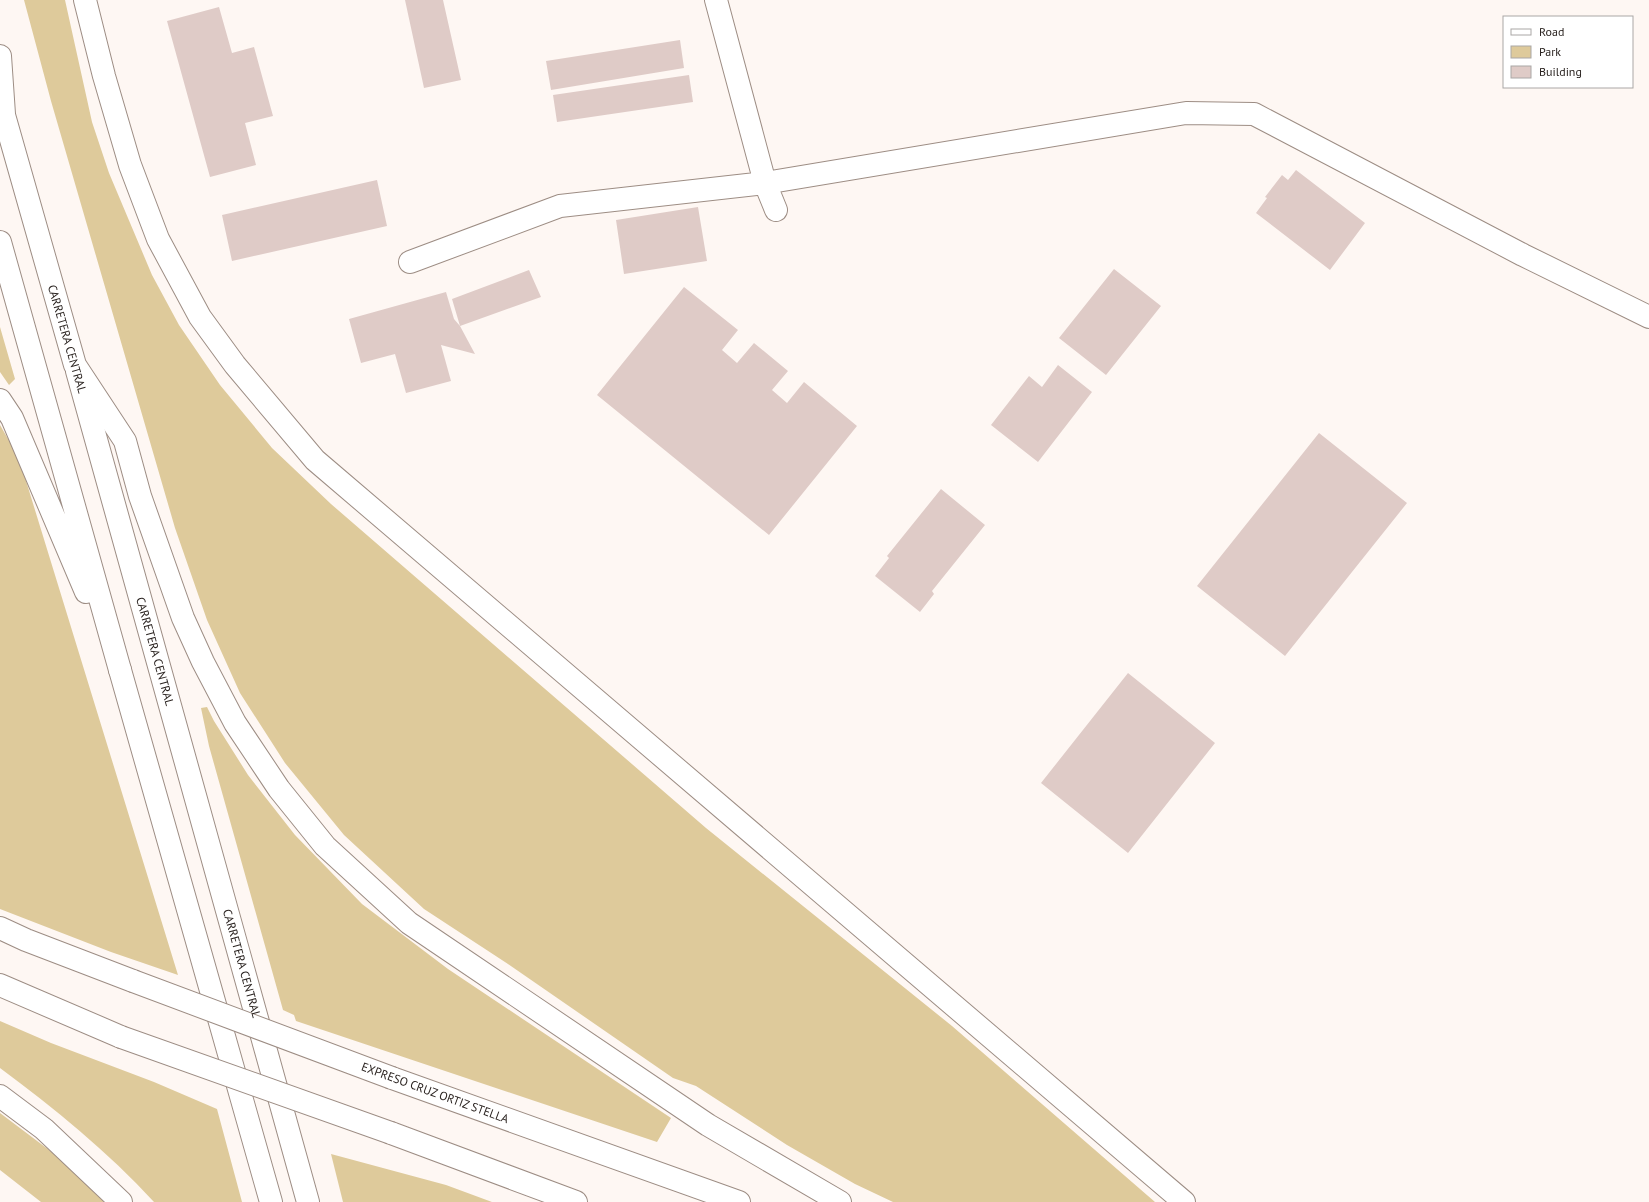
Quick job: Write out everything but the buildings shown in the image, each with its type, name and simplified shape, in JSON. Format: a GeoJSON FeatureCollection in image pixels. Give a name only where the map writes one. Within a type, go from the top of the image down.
{"type":"FeatureCollection","features":[{"type":"Feature","properties":{"kind":"main road"},"geometry":{"type":"LineString","coordinates":[[85,0],[104,76],[130,164],[158,239],[200,317],[234,365],[315,460],[1184,1202]]}},
{"type":"Feature","properties":{"kind":"main road"},"geometry":{"type":"LineString","coordinates":[[716,0],[765,183],[776,210]]}},
{"type":"Feature","properties":{"kind":"main road","name":"CARRETERA CENTRAL"},"geometry":{"type":"LineString","coordinates":[[0,56],[2,107],[308,1202]]}},
{"type":"Feature","properties":{"kind":"main road"},"geometry":{"type":"LineString","coordinates":[[410,262],[560,206],[765,183],[1186,113],[1254,114],[1523,255],[1649,317]]}},
{"type":"Feature","properties":{"kind":"main road"},"geometry":{"type":"LineString","coordinates":[[0,242],[271,1202]]}},
{"type":"Feature","properties":{"kind":"main road"},"geometry":{"type":"LineString","coordinates":[[75,365],[126,441],[145,511],[183,618],[203,662],[234,723],[279,789],[324,846],[409,922],[708,1125],[840,1202]]}},
{"type":"Feature","properties":{"kind":"main road"},"geometry":{"type":"LineString","coordinates":[[0,400],[12,418],[120,670]]}},
{"type":"Feature","properties":{"kind":"main road","name":"EXPRESO CRUZ ORTIZ STELLA"},"geometry":{"type":"LineString","coordinates":[[0,928],[26,940],[133,981],[392,1078],[739,1202]]}},
{"type":"Feature","properties":{"kind":"main road"},"geometry":{"type":"LineString","coordinates":[[0,985],[121,1037],[391,1133],[576,1202]]}},
{"type":"Feature","properties":{"kind":"main road"},"geometry":{"type":"LineString","coordinates":[[0,1096],[44,1129],[121,1202]]}},
{"type":"Feature","properties":{"kind":"green space"},"geometry":{"type":"Polygon","coordinates":[[[24,0],[65,0],[92,122],[109,173],[152,275],[179,325],[220,385],[272,448],[331,504],[706,828],[952,1026],[1155,1202],[893,1202],[855,1184],[787,1145],[696,1086],[673,1078],[508,964],[424,909],[344,835],[285,763],[240,693],[207,620],[175,528],[51,101],[24,0]]]}},
{"type":"Feature","properties":{"kind":"green space"},"geometry":{"type":"Polygon","coordinates":[[[0,327],[15,379],[9,385],[0,372],[0,327]]]}},
{"type":"Feature","properties":{"kind":"green space"},"geometry":{"type":"Polygon","coordinates":[[[0,425],[19,458],[178,975],[111,952],[0,909],[0,425]]]}},
{"type":"Feature","properties":{"kind":"green space"},"geometry":{"type":"Polygon","coordinates":[[[207,707],[214,721],[248,775],[295,835],[362,904],[448,969],[671,1118],[657,1142],[296,1021],[294,1015],[283,1010],[209,746],[201,708],[207,707]]]}},
{"type":"Feature","properties":{"kind":"green space"},"geometry":{"type":"Polygon","coordinates":[[[0,1021],[51,1043],[154,1082],[217,1109],[242,1202],[154,1202],[80,1131],[0,1068],[0,1021]]]}},
{"type":"Feature","properties":{"kind":"green space"},"geometry":{"type":"Polygon","coordinates":[[[0,1113],[65,1162],[104,1202],[41,1202],[0,1170],[0,1113]]]}},
{"type":"Feature","properties":{"kind":"green space"},"geometry":{"type":"Polygon","coordinates":[[[331,1154],[446,1185],[492,1202],[343,1202],[331,1154]]]}}]}
